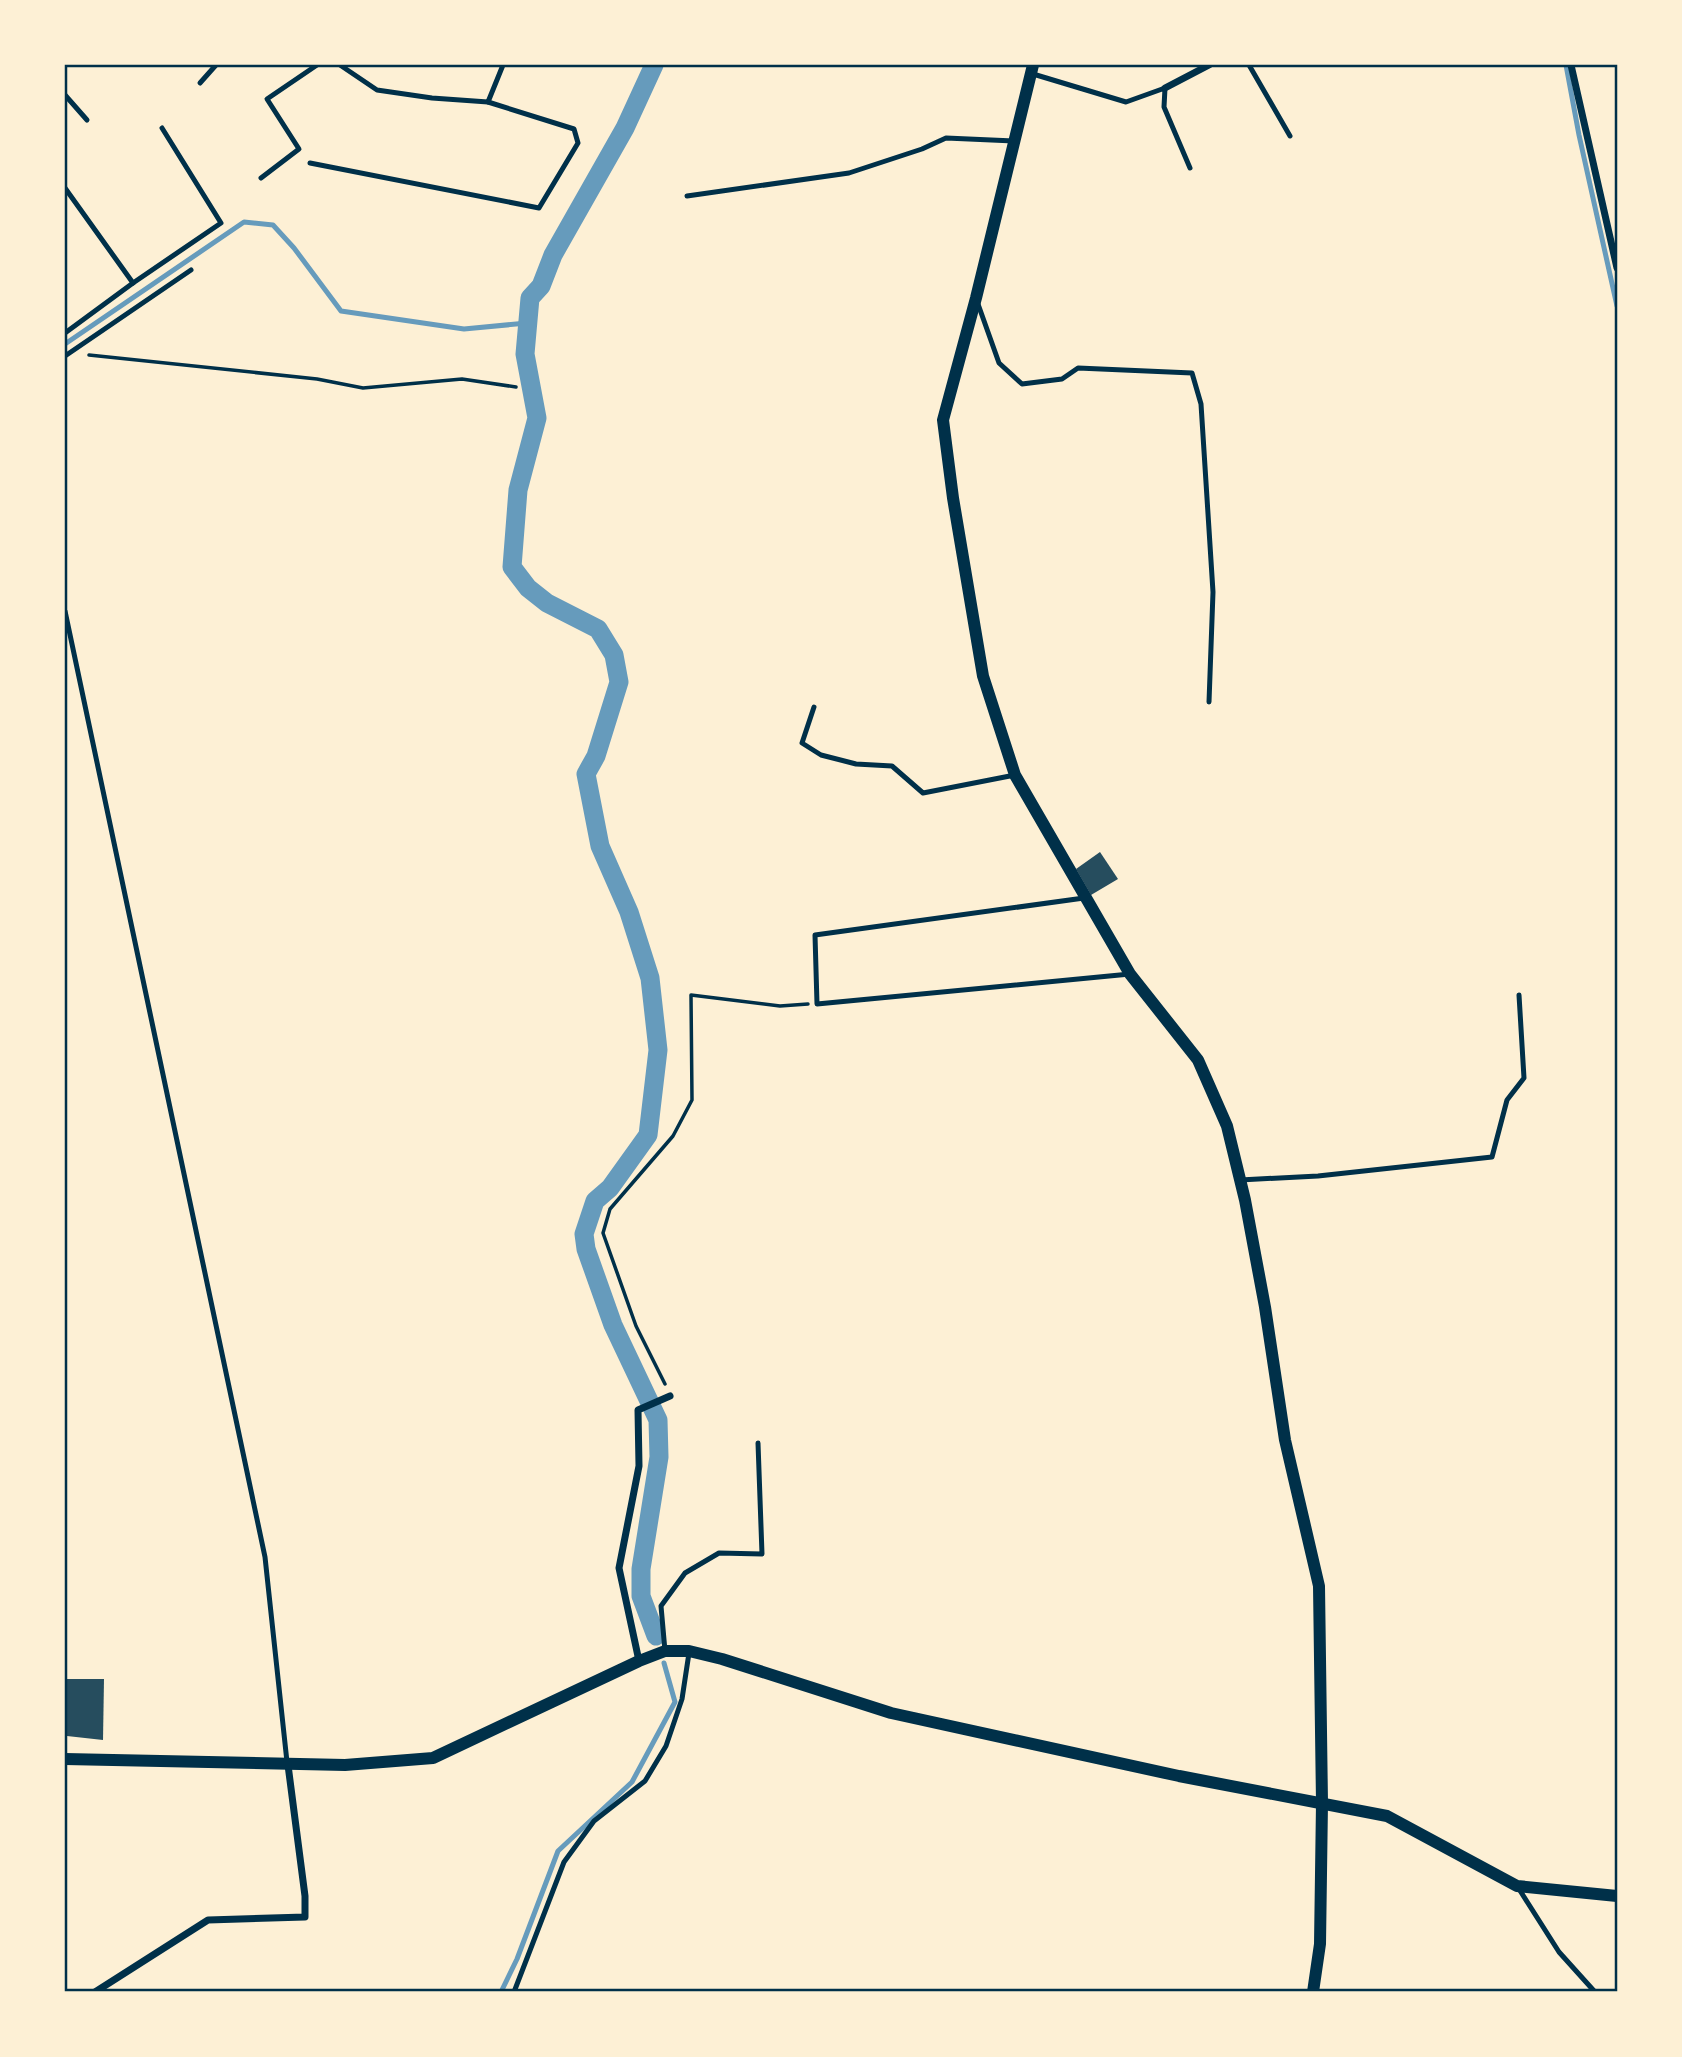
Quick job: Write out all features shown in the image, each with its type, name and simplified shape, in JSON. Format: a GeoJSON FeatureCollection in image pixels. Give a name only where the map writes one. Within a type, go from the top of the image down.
{"type":"FeatureCollection","features":[{"type":"Feature","properties":{"kind":"street"},"geometry":{"type":"LineString","coordinates":[[1166,88],[1209,65]]}},
{"type":"Feature","properties":{"kind":"street"},"geometry":{"type":"LineString","coordinates":[[1571,65],[1617,268]]}},
{"type":"Feature","properties":{"kind":"street"},"geometry":{"type":"LineString","coordinates":[[1031,69],[976,298],[943,420],[953,498],[983,676],[1014,775],[1130,974],[1198,1060],[1227,1126],[1265,1307],[1286,1440],[1319,1586],[1322,1803],[1320,1944],[1313,1992]]}},
{"type":"Feature","properties":{"kind":"street"},"geometry":{"type":"LineString","coordinates":[[639,1661],[619,1568],[639,1466],[638,1410],[670,1396]]}},
{"type":"Feature","properties":{"kind":"street"},"geometry":{"type":"LineString","coordinates":[[65,1759],[345,1765],[433,1758],[639,1661],[665,1651],[689,1651],[891,1713],[1179,1776],[1387,1816],[1517,1886],[1617,1896]]}},
{"type":"Feature","properties":{"kind":"street"},"geometry":{"type":"LineString","coordinates":[[95,1992],[208,1920],[305,1917],[305,1896],[288,1765]]}},
{"type":"Feature","properties":{"kind":"lane"},"geometry":{"type":"LineString","coordinates":[[200,83],[216,65]]}},
{"type":"Feature","properties":{"kind":"lane"},"geometry":{"type":"LineString","coordinates":[[261,178],[299,149],[267,99],[317,65]]}},
{"type":"Feature","properties":{"kind":"lane"},"geometry":{"type":"LineString","coordinates":[[310,163],[539,208],[578,143],[574,130],[488,102],[377,90],[340,65]]}},
{"type":"Feature","properties":{"kind":"lane"},"geometry":{"type":"LineString","coordinates":[[488,102],[503,65]]}},
{"type":"Feature","properties":{"kind":"lane"},"geometry":{"type":"LineString","coordinates":[[1249,65],[1290,136]]}},
{"type":"Feature","properties":{"kind":"lane"},"geometry":{"type":"LineString","coordinates":[[1031,69],[1126,102],[1166,88],[1164,107],[1190,168]]}},
{"type":"Feature","properties":{"kind":"lane"},"geometry":{"type":"LineString","coordinates":[[65,95],[87,120]]}},
{"type":"Feature","properties":{"kind":"lane"},"geometry":{"type":"LineString","coordinates":[[65,333],[221,223],[162,128]]}},
{"type":"Feature","properties":{"kind":"lane"},"geometry":{"type":"LineString","coordinates":[[687,196],[849,173],[922,149],[946,138],[1014,141]]}},
{"type":"Feature","properties":{"kind":"lane"},"geometry":{"type":"LineString","coordinates":[[65,188],[133,283]]}},
{"type":"Feature","properties":{"kind":"lane"},"geometry":{"type":"LineString","coordinates":[[67,354],[191,270]]}},
{"type":"Feature","properties":{"kind":"lane"},"geometry":{"type":"LineString","coordinates":[[976,298],[999,363],[1022,384],[1062,379],[1078,368],[1192,373],[1201,404],[1213,592],[1209,702]]}},
{"type":"Feature","properties":{"kind":"lane"},"geometry":{"type":"LineString","coordinates":[[65,611],[265,1557],[288,1765]]}},
{"type":"Feature","properties":{"kind":"lane"},"geometry":{"type":"LineString","coordinates":[[814,707],[802,743],[821,755],[856,764],[892,766],[923,793],[1014,775]]}},
{"type":"Feature","properties":{"kind":"lane"},"geometry":{"type":"LineString","coordinates":[[1084,898],[816,935],[817,1004],[1130,974]]}},
{"type":"Feature","properties":{"kind":"lane"},"geometry":{"type":"LineString","coordinates":[[1240,1180],[1318,1176],[1492,1157],[1507,1100],[1524,1078],[1519,995]]}},
{"type":"Feature","properties":{"kind":"lane"},"geometry":{"type":"LineString","coordinates":[[665,1651],[661,1606],[685,1573],[719,1553],[762,1555],[758,1443]]}},
{"type":"Feature","properties":{"kind":"lane"},"geometry":{"type":"LineString","coordinates":[[514,1992],[564,1862],[594,1821],[645,1781],[666,1746],[682,1699],[689,1651]]}},
{"type":"Feature","properties":{"kind":"lane"},"geometry":{"type":"LineString","coordinates":[[1517,1886],[1559,1952],[1595,1992]]}},
{"type":"Feature","properties":{"kind":"path"},"geometry":{"type":"LineString","coordinates":[[67,354],[317,379],[363,388],[462,379],[516,387]]}},
{"type":"Feature","properties":{"kind":"path"},"geometry":{"type":"LineString","coordinates":[[670,1396],[636,1326],[603,1233],[610,1209],[673,1136],[691,1100],[691,995],[780,1006],[817,1004]]}},
{"type":"Feature","properties":{"kind":"building"},"geometry":{"type":"Polygon","coordinates":[[[1100,852],[1118,879],[1091,895],[1076,869],[1100,852]]]}},
{"type":"Feature","properties":{"kind":"building"},"geometry":{"type":"Polygon","coordinates":[[[67,1679],[104,1679],[103,1740],[67,1736],[67,1679]]]}},
{"type":"Feature","properties":{"kind":"waterway"},"geometry":{"type":"LineString","coordinates":[[654,65],[625,128],[553,255],[541,286],[530,298],[525,354],[537,418],[518,490],[512,567],[528,588],[547,603],[598,629],[614,655],[619,682],[596,756],[586,774],[600,846],[629,912],[650,978],[658,1050],[648,1135],[610,1188],[595,1201],[584,1234],[586,1249],[613,1325],[658,1420],[659,1457],[641,1569],[641,1596],[656,1636]]}},
{"type":"Feature","properties":{"kind":"waterway"},"geometry":{"type":"LineString","coordinates":[[1566,65],[1617,306]]}},
{"type":"Feature","properties":{"kind":"waterway"},"geometry":{"type":"LineString","coordinates":[[65,344],[244,222],[273,225],[294,248],[341,311],[464,329],[527,323]]}},
{"type":"Feature","properties":{"kind":"waterway"},"geometry":{"type":"LineString","coordinates":[[501,1992],[517,1959],[558,1851],[632,1782],[675,1702],[664,1663]]}}]}
